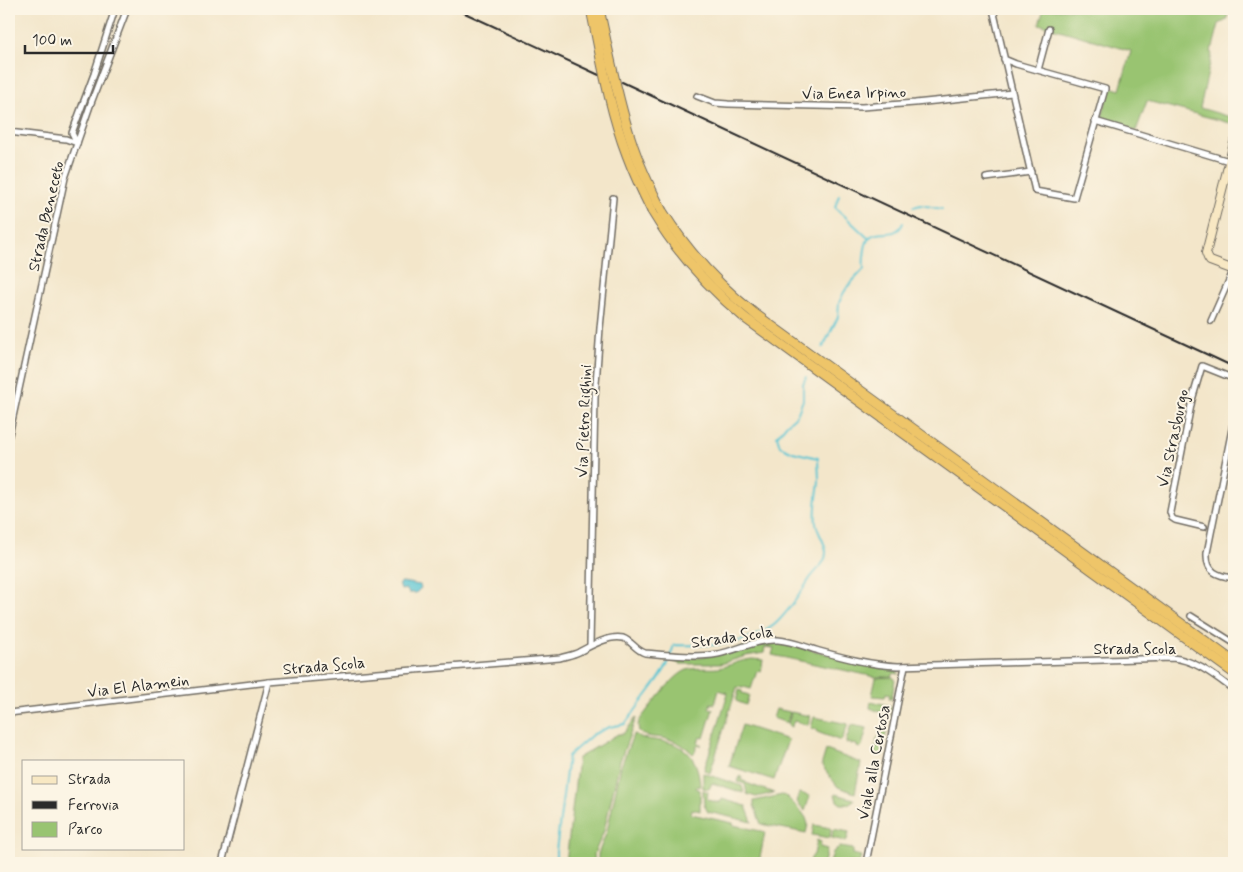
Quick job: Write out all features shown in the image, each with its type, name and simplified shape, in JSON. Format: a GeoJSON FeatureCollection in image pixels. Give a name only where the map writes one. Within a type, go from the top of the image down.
{"type":"FeatureCollection","features":[{"type":"Feature","properties":{"kind":"highway"},"geometry":{"type":"LineString","coordinates":[[591,9],[619,131],[631,166],[652,211],[691,266],[717,293],[745,318],[1234,672]]}},
{"type":"Feature","properties":{"kind":"highway"},"geometry":{"type":"LineString","coordinates":[[599,9],[628,134],[644,174],[662,211],[679,237],[704,268],[726,290],[755,314],[1234,662]]}},
{"type":"Feature","properties":{"kind":"street"},"geometry":{"type":"LineString","coordinates":[[77,143],[72,133],[115,9]]}},
{"type":"Feature","properties":{"kind":"street","name":"Strada Beneceto"},"geometry":{"type":"LineString","coordinates":[[9,435],[65,178],[127,9]]}},
{"type":"Feature","properties":{"kind":"street"},"geometry":{"type":"LineString","coordinates":[[993,9],[1004,59],[1012,93],[1032,172],[1035,190],[1074,198],[1105,89],[1004,59]]}},
{"type":"Feature","properties":{"kind":"street"},"geometry":{"type":"LineString","coordinates":[[1038,70],[1049,29]]}},
{"type":"Feature","properties":{"kind":"street","name":"Via Enea Irpino"},"geometry":{"type":"LineString","coordinates":[[697,96],[716,103],[862,107],[1012,93]]}},
{"type":"Feature","properties":{"kind":"street"},"geometry":{"type":"LineString","coordinates":[[1095,121],[1230,161]]}},
{"type":"Feature","properties":{"kind":"street"},"geometry":{"type":"LineString","coordinates":[[9,132],[66,139],[77,143]]}},
{"type":"Feature","properties":{"kind":"street"},"geometry":{"type":"LineString","coordinates":[[1211,321],[1234,270],[1210,261],[1206,255],[1234,143]]}},
{"type":"Feature","properties":{"kind":"street"},"geometry":{"type":"LineString","coordinates":[[986,178],[1032,172]]}},
{"type":"Feature","properties":{"kind":"street","name":"Via Pietro Righini"},"geometry":{"type":"LineString","coordinates":[[590,645],[595,398],[612,198]]}},
{"type":"Feature","properties":{"kind":"street","name":"Via Strasburgo"},"geometry":{"type":"LineString","coordinates":[[1204,527],[1176,520],[1172,518],[1170,512],[1192,400],[1202,366],[1232,378],[1234,381]]}},
{"type":"Feature","properties":{"kind":"street"},"geometry":{"type":"LineString","coordinates":[[1234,418],[1207,560],[1213,572],[1234,578]]}},
{"type":"Feature","properties":{"kind":"street"},"geometry":{"type":"LineString","coordinates":[[1210,537],[1204,527],[1214,522]]}},
{"type":"Feature","properties":{"kind":"street"},"geometry":{"type":"LineString","coordinates":[[1191,616],[1234,643]]}},
{"type":"Feature","properties":{"kind":"street","name":"Strada Scola"},"geometry":{"type":"LineString","coordinates":[[222,863],[269,682],[560,658],[577,653],[590,645],[621,638],[628,640],[638,651],[674,655],[712,655],[758,642],[778,640],[885,666],[1172,658],[1195,664],[1234,690]]}},
{"type":"Feature","properties":{"kind":"street","name":"Viale alla Certosa"},"geometry":{"type":"LineString","coordinates":[[866,863],[906,666]]}},
{"type":"Feature","properties":{"kind":"street","name":"Via El Alamein"},"geometry":{"type":"LineString","coordinates":[[9,713],[269,682]]}},
{"type":"Feature","properties":{"kind":"green space"},"geometry":{"type":"Polygon","coordinates":[[[1044,9],[1211,9],[1228,14],[1227,20],[1219,24],[1212,47],[1200,108],[1234,118],[1234,124],[1147,101],[1136,131],[1101,121],[1110,87],[1120,90],[1131,51],[1039,24],[1044,9]]]}},
{"type":"Feature","properties":{"kind":"green space"},"geometry":{"type":"Polygon","coordinates":[[[775,642],[894,669],[899,674],[893,673],[892,676],[876,677],[772,655],[774,648],[765,647],[764,653],[720,664],[680,664],[673,661],[673,657],[700,658],[758,644],[775,642]]]}},
{"type":"Feature","properties":{"kind":"green space"},"geometry":{"type":"Polygon","coordinates":[[[752,659],[763,660],[761,672],[757,671],[751,689],[737,687],[710,773],[704,770],[728,693],[719,690],[715,704],[711,703],[709,708],[713,709],[704,738],[700,737],[698,743],[702,745],[697,745],[693,754],[684,746],[674,741],[645,736],[639,732],[639,721],[662,692],[681,673],[691,669],[718,668],[752,659]]]}},
{"type":"Feature","properties":{"kind":"green space"},"geometry":{"type":"Polygon","coordinates":[[[892,677],[895,679],[892,698],[889,698],[890,694],[886,693],[885,697],[872,696],[876,678],[892,677]]]}},
{"type":"Feature","properties":{"kind":"green space"},"geometry":{"type":"Polygon","coordinates":[[[739,690],[749,695],[746,705],[736,701],[739,690]]]}},
{"type":"Feature","properties":{"kind":"green space"},"geometry":{"type":"Polygon","coordinates":[[[871,701],[891,706],[882,756],[873,753],[875,746],[879,746],[880,743],[876,742],[878,737],[881,737],[885,719],[880,712],[870,708],[871,701]]]}},
{"type":"Feature","properties":{"kind":"green space"},"geometry":{"type":"Polygon","coordinates":[[[776,709],[790,712],[787,723],[773,718],[776,709]]]}},
{"type":"Feature","properties":{"kind":"green space"},"geometry":{"type":"Polygon","coordinates":[[[791,712],[810,716],[808,725],[794,721],[791,727],[788,725],[791,712]]]}},
{"type":"Feature","properties":{"kind":"green space"},"geometry":{"type":"Polygon","coordinates":[[[814,717],[848,724],[842,740],[817,732],[818,730],[811,728],[814,717]]]}},
{"type":"Feature","properties":{"kind":"green space"},"geometry":{"type":"Polygon","coordinates":[[[636,718],[620,761],[604,831],[594,854],[595,863],[566,863],[578,758],[618,734],[623,734],[636,718]]]}},
{"type":"Feature","properties":{"kind":"green space"},"geometry":{"type":"Polygon","coordinates":[[[742,725],[788,740],[774,780],[729,766],[742,725]]]}},
{"type":"Feature","properties":{"kind":"green space"},"geometry":{"type":"Polygon","coordinates":[[[851,725],[867,728],[860,748],[857,745],[846,743],[851,725]]]}},
{"type":"Feature","properties":{"kind":"green space"},"geometry":{"type":"Polygon","coordinates":[[[635,734],[678,746],[690,755],[697,769],[700,787],[697,786],[696,788],[700,790],[700,811],[692,809],[691,814],[765,832],[759,863],[598,863],[598,854],[607,831],[621,766],[635,734]]]}},
{"type":"Feature","properties":{"kind":"green space"},"geometry":{"type":"Polygon","coordinates":[[[826,750],[861,763],[855,793],[838,787],[822,766],[826,750]]]}},
{"type":"Feature","properties":{"kind":"green space"},"geometry":{"type":"Polygon","coordinates":[[[703,773],[742,786],[744,793],[712,783],[709,789],[703,788],[703,773]]]}},
{"type":"Feature","properties":{"kind":"green space"},"geometry":{"type":"Polygon","coordinates":[[[740,776],[742,777],[741,780],[746,783],[774,793],[756,797],[747,794],[745,784],[738,782],[740,776]]]}},
{"type":"Feature","properties":{"kind":"green space"},"geometry":{"type":"Polygon","coordinates":[[[703,790],[708,792],[707,799],[718,803],[722,799],[746,806],[752,822],[708,812],[704,805],[703,790]]]}},
{"type":"Feature","properties":{"kind":"green space"},"geometry":{"type":"Polygon","coordinates":[[[800,793],[810,796],[805,811],[797,802],[800,793]]]}},
{"type":"Feature","properties":{"kind":"green space"},"geometry":{"type":"Polygon","coordinates":[[[835,794],[854,800],[848,804],[841,804],[837,801],[835,794]]]}},
{"type":"Feature","properties":{"kind":"green space"},"geometry":{"type":"Polygon","coordinates":[[[782,795],[786,796],[806,818],[808,824],[806,833],[761,824],[754,801],[782,795]]]}},
{"type":"Feature","properties":{"kind":"green space"},"geometry":{"type":"Polygon","coordinates":[[[814,825],[831,828],[830,838],[812,835],[814,825]]]}},
{"type":"Feature","properties":{"kind":"green space"},"geometry":{"type":"Polygon","coordinates":[[[833,829],[849,832],[847,840],[832,838],[833,829]]]}},
{"type":"Feature","properties":{"kind":"green space"},"geometry":{"type":"Polygon","coordinates":[[[817,840],[821,842],[820,847],[827,849],[824,863],[810,863],[814,854],[817,840]]]}},
{"type":"Feature","properties":{"kind":"green space"},"geometry":{"type":"Polygon","coordinates":[[[840,847],[853,849],[853,854],[861,856],[859,863],[830,863],[833,852],[840,847]]]}},
{"type":"Feature","properties":{"kind":"water"},"geometry":{"type":"Polygon","coordinates":[[[402,582],[420,585],[421,588],[416,593],[409,593],[406,589],[401,590],[399,584],[402,582]]]}},
{"type":"Feature","properties":{"kind":"waterway"},"geometry":{"type":"LineString","coordinates":[[839,195],[835,207],[868,238]]}},
{"type":"Feature","properties":{"kind":"waterway"},"geometry":{"type":"LineString","coordinates":[[913,207],[921,205],[942,209]]}},
{"type":"Feature","properties":{"kind":"waterway"},"geometry":{"type":"LineString","coordinates":[[823,347],[838,317],[839,303],[843,294],[864,269],[867,241],[876,234],[894,232],[903,223]]}},
{"type":"Feature","properties":{"kind":"waterway"},"geometry":{"type":"LineString","coordinates":[[556,863],[568,756],[592,735],[609,727],[625,724],[667,666],[674,645],[726,644],[751,638],[763,632],[783,616],[824,560],[826,551],[816,518],[819,481],[818,458],[793,452],[780,446],[777,436],[797,415],[803,400],[803,384],[806,377]]}},
{"type":"Feature","properties":{"kind":"railway"},"geometry":{"type":"LineString","coordinates":[[456,9],[599,75]]}},
{"type":"Feature","properties":{"kind":"railway"},"geometry":{"type":"LineString","coordinates":[[622,82],[1234,367]]}}]}
